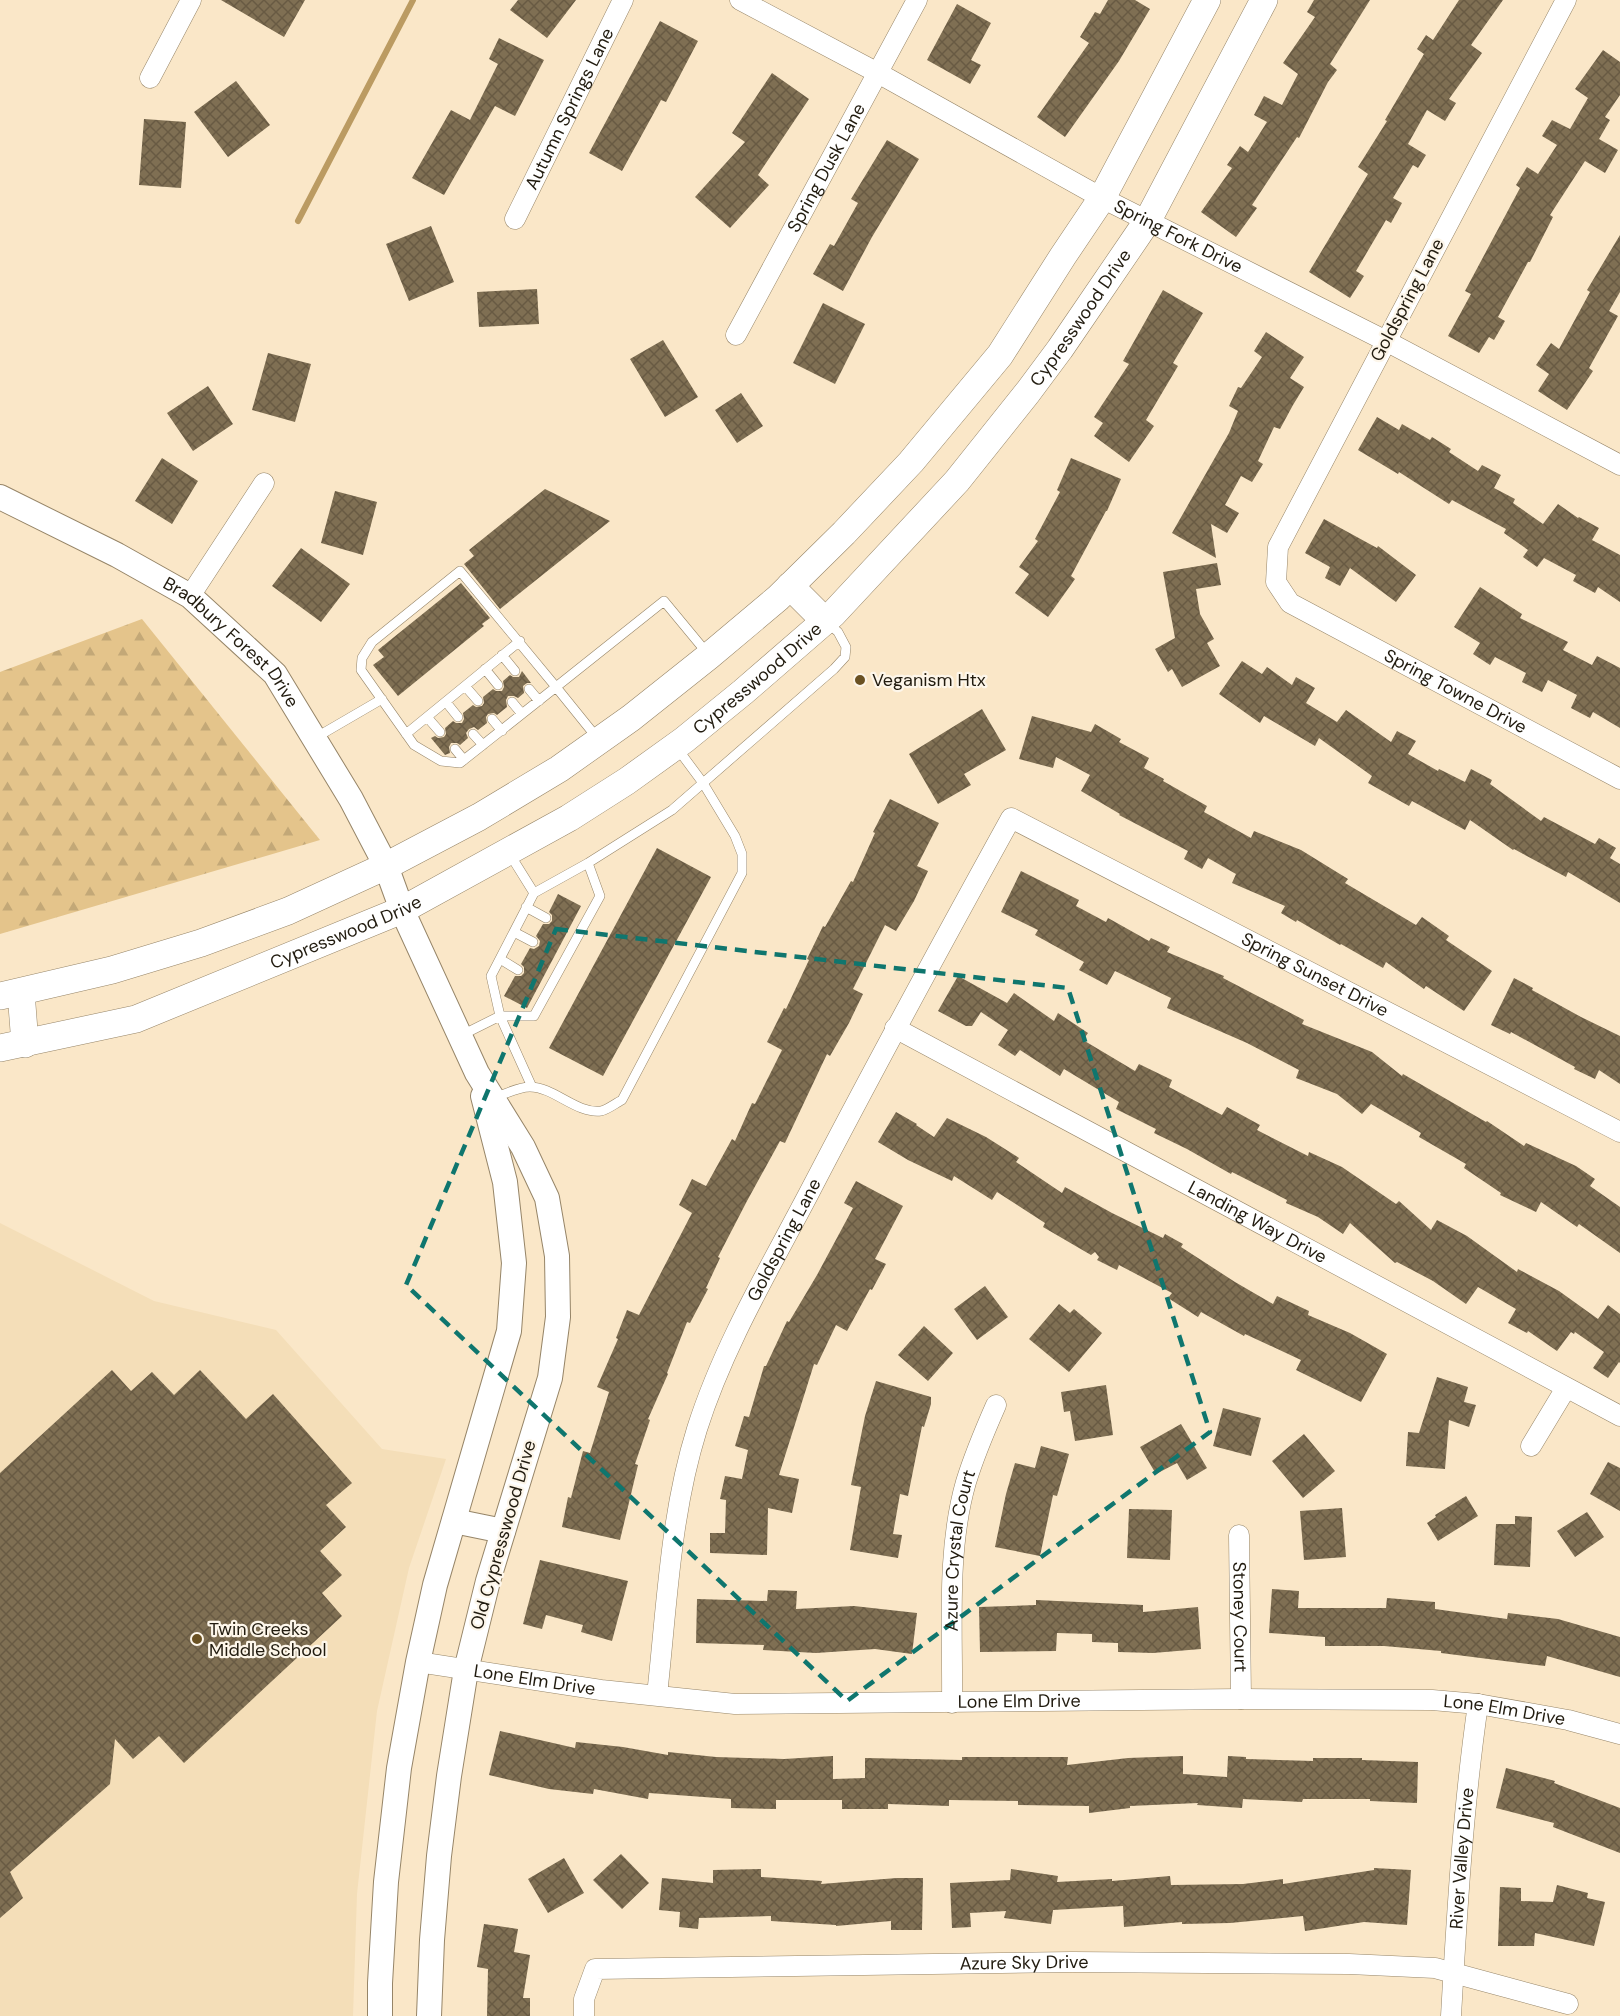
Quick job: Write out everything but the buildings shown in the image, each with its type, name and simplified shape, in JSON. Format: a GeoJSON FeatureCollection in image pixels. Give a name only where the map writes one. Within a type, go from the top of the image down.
{"type":"FeatureCollection","features":[{"type":"Feature","properties":{"kind":"main road"},"geometry":{"type":"LineString","coordinates":[[13,1046],[11,994],[111,970],[201,943],[288,911],[386,866],[480,817],[559,769],[599,741],[709,656],[790,586],[911,462],[1000,356],[1102,198],[1207,0]]}},
{"type":"Feature","properties":{"kind":"main road","name":"Cypresswood Drive"},"geometry":{"type":"LineString","coordinates":[[13,1046],[136,1019],[402,910],[569,818],[627,781],[743,692],[825,621],[924,518],[995,435],[1060,349],[1148,220],[1264,0]]}},
{"type":"Feature","properties":{"kind":"main road"},"geometry":{"type":"LineString","coordinates":[[790,586],[825,621]]}},
{"type":"Feature","properties":{"kind":"street"},"geometry":{"type":"LineString","coordinates":[[150,78],[191,0]]}},
{"type":"Feature","properties":{"kind":"street","name":"Autumn Springs Lane"},"geometry":{"type":"LineString","coordinates":[[515,219],[624,0]]}},
{"type":"Feature","properties":{"kind":"street","name":"Spring Fork Drive"},"geometry":{"type":"LineString","coordinates":[[740,0],[878,73],[1102,198],[1618,458]]}},
{"type":"Feature","properties":{"kind":"street","name":"Spring Dusk Lane"},"geometry":{"type":"LineString","coordinates":[[736,335],[917,0]]}},
{"type":"Feature","properties":{"kind":"street","name":"Goldspring Lane"},"geometry":{"type":"LineString","coordinates":[[1290,603],[1276,582],[1278,547],[1566,0]]}},
{"type":"Feature","properties":{"kind":"street"},"geometry":{"type":"LineString","coordinates":[[190,596],[264,483]]}},
{"type":"Feature","properties":{"kind":"street","name":"Bradbury Forest Drive"},"geometry":{"type":"LineString","coordinates":[[0,497],[117,555],[190,596],[275,674],[351,799],[386,866]]}},
{"type":"Feature","properties":{"kind":"street","name":"Spring Towne Drive"},"geometry":{"type":"LineString","coordinates":[[1290,603],[1620,779]]}},
{"type":"Feature","properties":{"kind":"street","name":"Goldspring Lane"},"geometry":{"type":"LineString","coordinates":[[657,1695],[676,1510],[697,1429],[718,1373],[742,1320],[895,1028],[1011,818]]}},
{"type":"Feature","properties":{"kind":"street","name":"Spring Sunset Drive"},"geometry":{"type":"LineString","coordinates":[[1011,818],[1620,1132]]}},
{"type":"Feature","properties":{"kind":"street","name":"Old Cypresswood Drive"},"geometry":{"type":"LineString","coordinates":[[386,866],[402,910],[477,1074],[523,1147],[547,1198],[557,1266],[558,1317],[550,1377],[503,1531],[465,1670],[448,1776],[439,1856],[429,2016]]}},
{"type":"Feature","properties":{"kind":"street","name":"Landing Way Drive"},"geometry":{"type":"LineString","coordinates":[[895,1028],[1620,1416]]}},
{"type":"Feature","properties":{"kind":"street","name":"Old Cypresswood Drive"},"geometry":{"type":"LineString","coordinates":[[380,2016],[387,1870],[399,1768],[418,1662],[435,1585],[509,1331],[514,1263],[505,1182],[477,1074]]}},
{"type":"Feature","properties":{"kind":"street"},"geometry":{"type":"LineString","coordinates":[[1531,1446],[1566,1388]]}},
{"type":"Feature","properties":{"kind":"street","name":"Azure Crystal Court"},"geometry":{"type":"LineString","coordinates":[[952,1703],[953,1579],[956,1530],[966,1483],[996,1405]]}},
{"type":"Feature","properties":{"kind":"street"},"geometry":{"type":"LineString","coordinates":[[454,1521],[503,1531]]}},
{"type":"Feature","properties":{"kind":"street","name":"Stoney Court"},"geometry":{"type":"LineString","coordinates":[[1239,1535],[1241,1699]]}},
{"type":"Feature","properties":{"kind":"street","name":"Lone Elm Drive"},"geometry":{"type":"LineString","coordinates":[[418,1662],[601,1690],[735,1704],[1241,1699],[1432,1700],[1478,1704],[1568,1720],[1620,1734]]}},
{"type":"Feature","properties":{"kind":"street","name":"River Valley Drive"},"geometry":{"type":"LineString","coordinates":[[1451,2016],[1459,1870],[1468,1775],[1478,1704]]}},
{"type":"Feature","properties":{"kind":"street","name":"Azure Sky Drive"},"geometry":{"type":"LineString","coordinates":[[584,2016],[584,2000],[595,1969],[1084,1962],[1349,1964],[1435,1968],[1568,2004]]}},
{"type":"Feature","properties":{"kind":"lane"},"geometry":{"type":"LineString","coordinates":[[599,741],[556,687],[520,641],[460,571],[372,642],[362,658],[361,670],[414,745],[441,761],[460,763],[483,746],[522,714],[539,701],[556,687],[664,602],[709,656]]}},
{"type":"Feature","properties":{"kind":"lane"},"geometry":{"type":"LineString","coordinates":[[532,1087],[500,1016],[491,976],[534,893],[588,863],[672,810],[834,669],[845,657],[846,647],[837,632],[825,621]]}},
{"type":"Feature","properties":{"kind":"lane"},"geometry":{"type":"LineString","coordinates":[[406,734],[520,641]]}},
{"type":"Feature","properties":{"kind":"lane"},"geometry":{"type":"LineString","coordinates":[[502,656],[515,671]]}},
{"type":"Feature","properties":{"kind":"lane"},"geometry":{"type":"LineString","coordinates":[[485,669],[498,685]]}},
{"type":"Feature","properties":{"kind":"lane"},"geometry":{"type":"LineString","coordinates":[[465,686],[478,701]]}},
{"type":"Feature","properties":{"kind":"lane"},"geometry":{"type":"LineString","coordinates":[[529,689],[539,701]]}},
{"type":"Feature","properties":{"kind":"lane"},"geometry":{"type":"LineString","coordinates":[[315,738],[382,699]]}},
{"type":"Feature","properties":{"kind":"lane"},"geometry":{"type":"LineString","coordinates":[[446,702],[458,717]]}},
{"type":"Feature","properties":{"kind":"lane"},"geometry":{"type":"LineString","coordinates":[[512,702],[522,714]]}},
{"type":"Feature","properties":{"kind":"lane"},"geometry":{"type":"LineString","coordinates":[[427,717],[440,732]]}},
{"type":"Feature","properties":{"kind":"lane"},"geometry":{"type":"LineString","coordinates":[[492,719],[502,730]]}},
{"type":"Feature","properties":{"kind":"lane"},"geometry":{"type":"LineString","coordinates":[[473,734],[483,746]]}},
{"type":"Feature","properties":{"kind":"lane"},"geometry":{"type":"LineString","coordinates":[[493,1099],[521,1088],[532,1087],[579,1107],[602,1111],[622,1100],[742,873],[742,854],[735,836],[703,783],[675,746]]}},
{"type":"Feature","properties":{"kind":"lane"},"geometry":{"type":"LineString","coordinates":[[455,749],[465,760]]}},
{"type":"Feature","properties":{"kind":"lane"},"geometry":{"type":"LineString","coordinates":[[509,852],[534,893]]}},
{"type":"Feature","properties":{"kind":"lane"},"geometry":{"type":"LineString","coordinates":[[460,1036],[500,1016],[534,1016],[600,896],[588,863]]}},
{"type":"Feature","properties":{"kind":"lane"},"geometry":{"type":"LineString","coordinates":[[526,907],[546,918]]}},
{"type":"Feature","properties":{"kind":"lane"},"geometry":{"type":"LineString","coordinates":[[568,930],[578,936]]}},
{"type":"Feature","properties":{"kind":"lane"},"geometry":{"type":"LineString","coordinates":[[514,932],[533,942]]}},
{"type":"Feature","properties":{"kind":"lane"},"geometry":{"type":"LineString","coordinates":[[555,954],[564,960]]}},
{"type":"Feature","properties":{"kind":"lane"},"geometry":{"type":"LineString","coordinates":[[500,959],[518,970]]}},
{"type":"Feature","properties":{"kind":"lane"},"geometry":{"type":"LineString","coordinates":[[540,982],[549,987]]}},
{"type":"Feature","properties":{"kind":"highlighted area"},"geometry":{"type":"Polygon","coordinates":[[[556,929],[1068,988],[1210,1432],[847,1701],[406,1285],[556,929]]]}},
{"type":"Feature","properties":{"kind":"shaded area","name":"Twin Creeks Middle School"},"geometry":{"type":"Polygon","coordinates":[[[0,1223],[154,1301],[276,1330],[382,1449],[446,1459],[409,1568],[377,1711],[357,1894],[353,2016],[0,2016],[0,1223]]]}},
{"type":"Feature","properties":{"kind":"green space"},"geometry":{"type":"Polygon","coordinates":[[[142,619],[320,840],[0,934],[0,672],[142,619]]]}},
{"type":"Feature","properties":{"kind":"waterway"},"geometry":{"type":"LineString","coordinates":[[298,221],[413,0]]}},
{"type":"Feature","properties":{"kind":"place","name":"Veganism Htx"},"geometry":{"type":"Point","coordinates":[860,680]}},
{"type":"Feature","properties":{"kind":"place","name":"Twin Creeks Middle School"},"geometry":{"type":"Point","coordinates":[197,1639]}}]}
